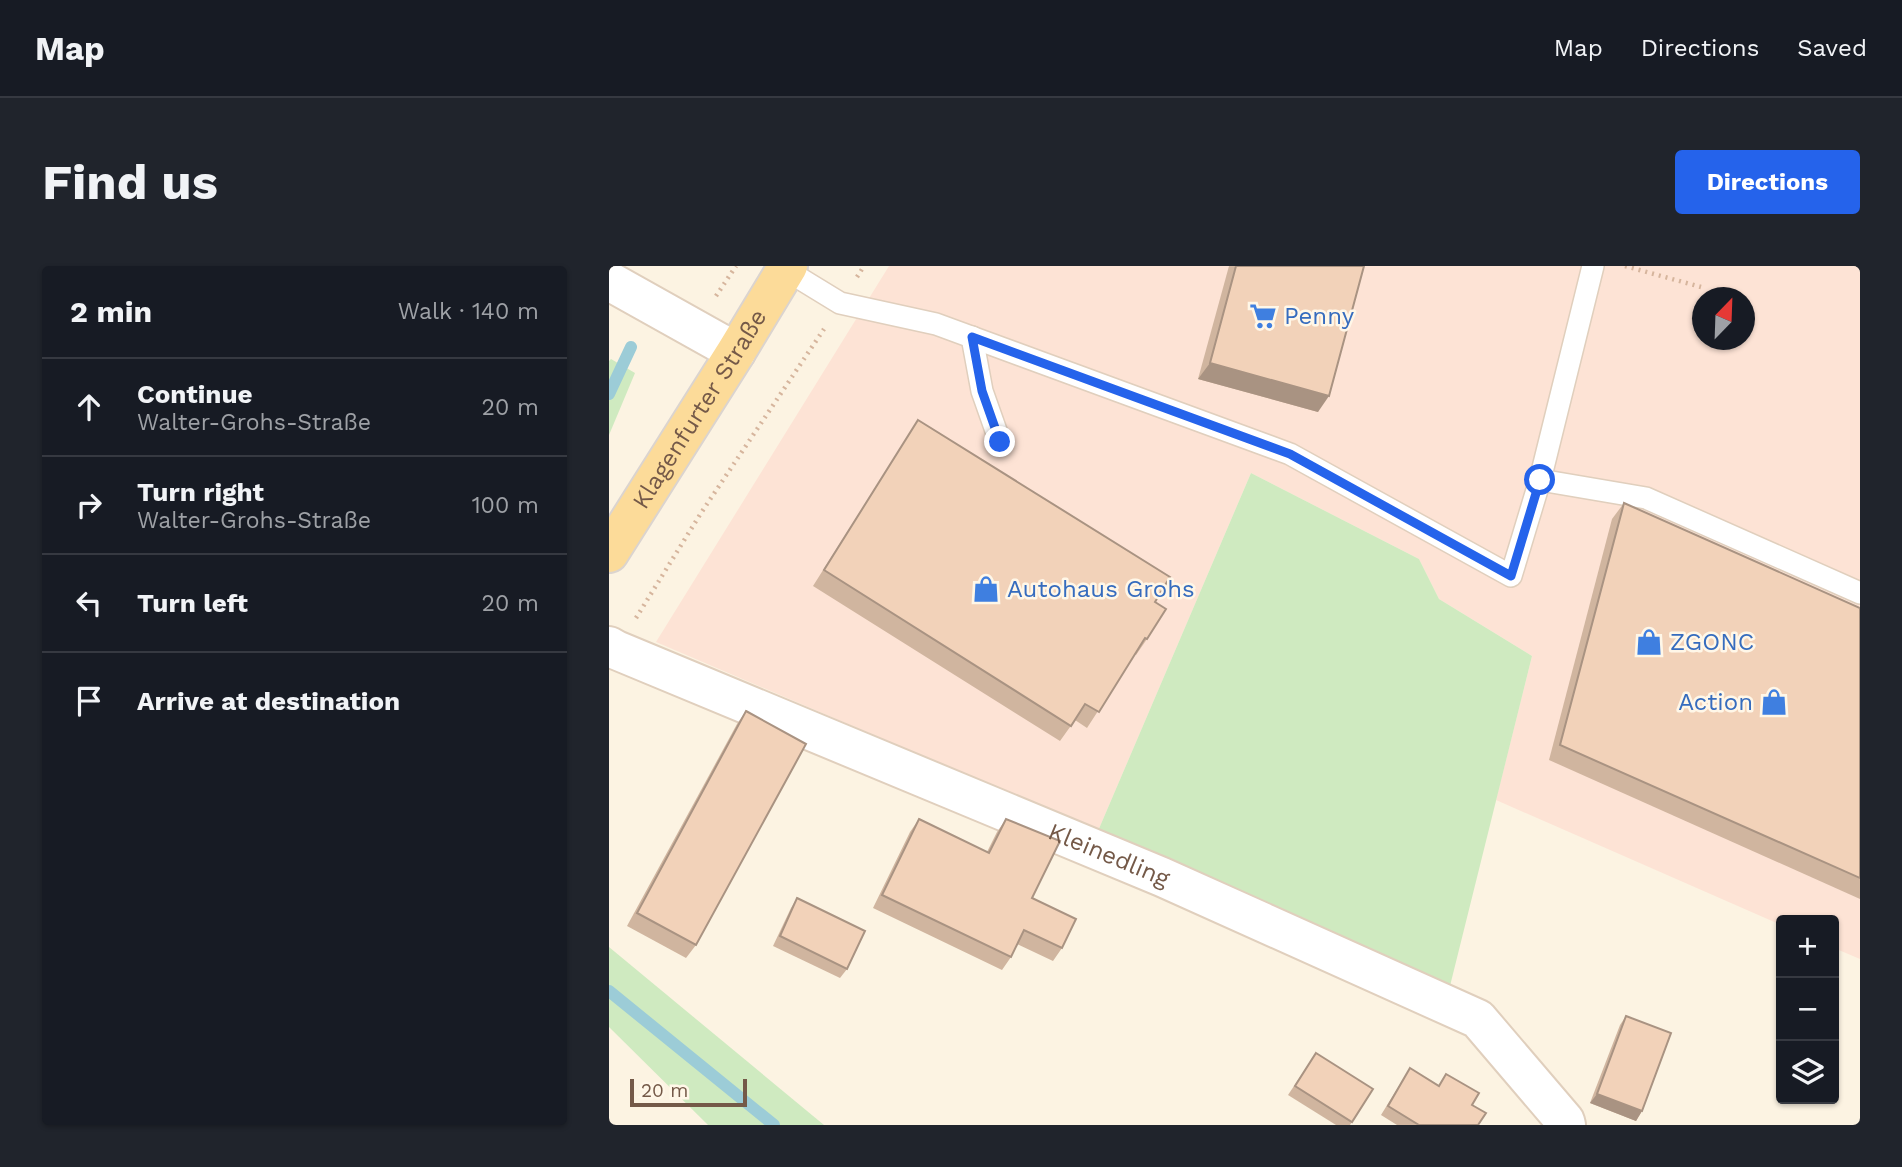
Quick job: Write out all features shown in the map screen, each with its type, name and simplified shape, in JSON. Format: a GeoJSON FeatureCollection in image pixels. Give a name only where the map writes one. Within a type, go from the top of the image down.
{"type":"FeatureCollection","features":[{"type":"Feature","properties":{"kind":"main road","name":"Klagenfurter Straße"},"geometry":{"type":"LineString","coordinates":[[609,553],[787,268]]}},
{"type":"Feature","properties":{"kind":"street"},"geometry":{"type":"LineString","coordinates":[[609,281],[736,352]]}},
{"type":"Feature","properties":{"kind":"street","name":"Kleinedling"},"geometry":{"type":"LineString","coordinates":[[612,648],[1162,877],[1478,1019],[1566,1125]]}},
{"type":"Feature","properties":{"kind":"lane"},"geometry":{"type":"LineString","coordinates":[[787,268],[840,303],[936,324],[1290,454],[1511,576],[1540,480],[1593,266]]}},
{"type":"Feature","properties":{"kind":"lane"},"geometry":{"type":"LineString","coordinates":[[972,337],[982,391],[1000,442]]}},
{"type":"Feature","properties":{"kind":"lane"},"geometry":{"type":"LineString","coordinates":[[1540,480],[1646,498],[1860,593]]}},
{"type":"Feature","properties":{"kind":"path"},"geometry":{"type":"LineString","coordinates":[[612,648],[864,266]]}},
{"type":"Feature","properties":{"kind":"path"},"geometry":{"type":"LineString","coordinates":[[1625,266],[1701,287]]}},
{"type":"Feature","properties":{"kind":"shaded area"},"geometry":{"type":"Polygon","coordinates":[[[889,266],[1860,266],[1860,959],[1839,950],[1839,915],[1776,915],[1776,923],[1496,800],[1532,656],[1439,599],[1419,559],[1251,473],[1098,831],[656,642],[889,266]]]}},
{"type":"Feature","properties":{"kind":"green space"},"geometry":{"type":"Polygon","coordinates":[[[611,359],[635,373],[609,435],[609,361],[611,359]]]}},
{"type":"Feature","properties":{"kind":"green space"},"geometry":{"type":"Polygon","coordinates":[[[1251,473],[1419,559],[1439,599],[1532,656],[1450,986],[1098,831],[1251,473]]]}},
{"type":"Feature","properties":{"kind":"green space"},"geometry":{"type":"Polygon","coordinates":[[[609,947],[824,1125],[708,1125],[609,1027],[609,947]]]}},
{"type":"Feature","properties":{"kind":"building"},"geometry":{"type":"Polygon","coordinates":[[[1236,266],[1364,266],[1329,396],[1210,363],[1236,266]]]}},
{"type":"Feature","properties":{"kind":"building","name":"Autohaus Grohs"},"geometry":{"type":"Polygon","coordinates":[[[918,420],[1170,577],[1155,602],[1166,609],[1099,712],[1085,704],[1071,726],[824,570],[918,420]]]}},
{"type":"Feature","properties":{"kind":"building"},"geometry":{"type":"Polygon","coordinates":[[[1624,503],[1860,608],[1860,878],[1560,745],[1624,503]]]}},
{"type":"Feature","properties":{"kind":"building"},"geometry":{"type":"Polygon","coordinates":[[[746,711],[806,744],[696,945],[637,913],[746,711]]]}},
{"type":"Feature","properties":{"kind":"building"},"geometry":{"type":"Polygon","coordinates":[[[919,819],[989,853],[1006,819],[1060,841],[1032,898],[1076,919],[1062,948],[1024,930],[1011,957],[882,895],[919,819]]]}},
{"type":"Feature","properties":{"kind":"building"},"geometry":{"type":"Polygon","coordinates":[[[797,898],[865,931],[847,969],[780,936],[797,898]]]}},
{"type":"Feature","properties":{"kind":"building"},"geometry":{"type":"Polygon","coordinates":[[[1626,1016],[1671,1033],[1642,1111],[1597,1094],[1626,1016]]]}},
{"type":"Feature","properties":{"kind":"building"},"geometry":{"type":"Polygon","coordinates":[[[1316,1053],[1373,1089],[1352,1122],[1295,1086],[1316,1053]]]}},
{"type":"Feature","properties":{"kind":"building"},"geometry":{"type":"Polygon","coordinates":[[[1410,1068],[1439,1086],[1446,1074],[1479,1093],[1472,1105],[1486,1113],[1478,1125],[1419,1125],[1388,1106],[1410,1068]]]}},
{"type":"Feature","properties":{"kind":"waterway"},"geometry":{"type":"LineString","coordinates":[[609,394],[631,347]]}},
{"type":"Feature","properties":{"kind":"waterway"},"geometry":{"type":"LineString","coordinates":[[609,991],[774,1125]]}},
{"type":"Feature","properties":{"kind":"place","name":"Penny"},"geometry":{"type":"Point","coordinates":[1263,316]}},
{"type":"Feature","properties":{"kind":"place","name":"Autohaus Grohs"},"geometry":{"type":"Point","coordinates":[986,589]}},
{"type":"Feature","properties":{"kind":"place","name":"ZGONC"},"geometry":{"type":"Point","coordinates":[1649,642]}},
{"type":"Feature","properties":{"kind":"place","name":"Action"},"geometry":{"type":"Point","coordinates":[1774,702]}},
{"type":"Feature","properties":{"kind":"route"},"geometry":{"type":"LineString","coordinates":[[1000,442],[982,391],[972,337],[1290,454],[1511,576],[1540,480]]}}]}
